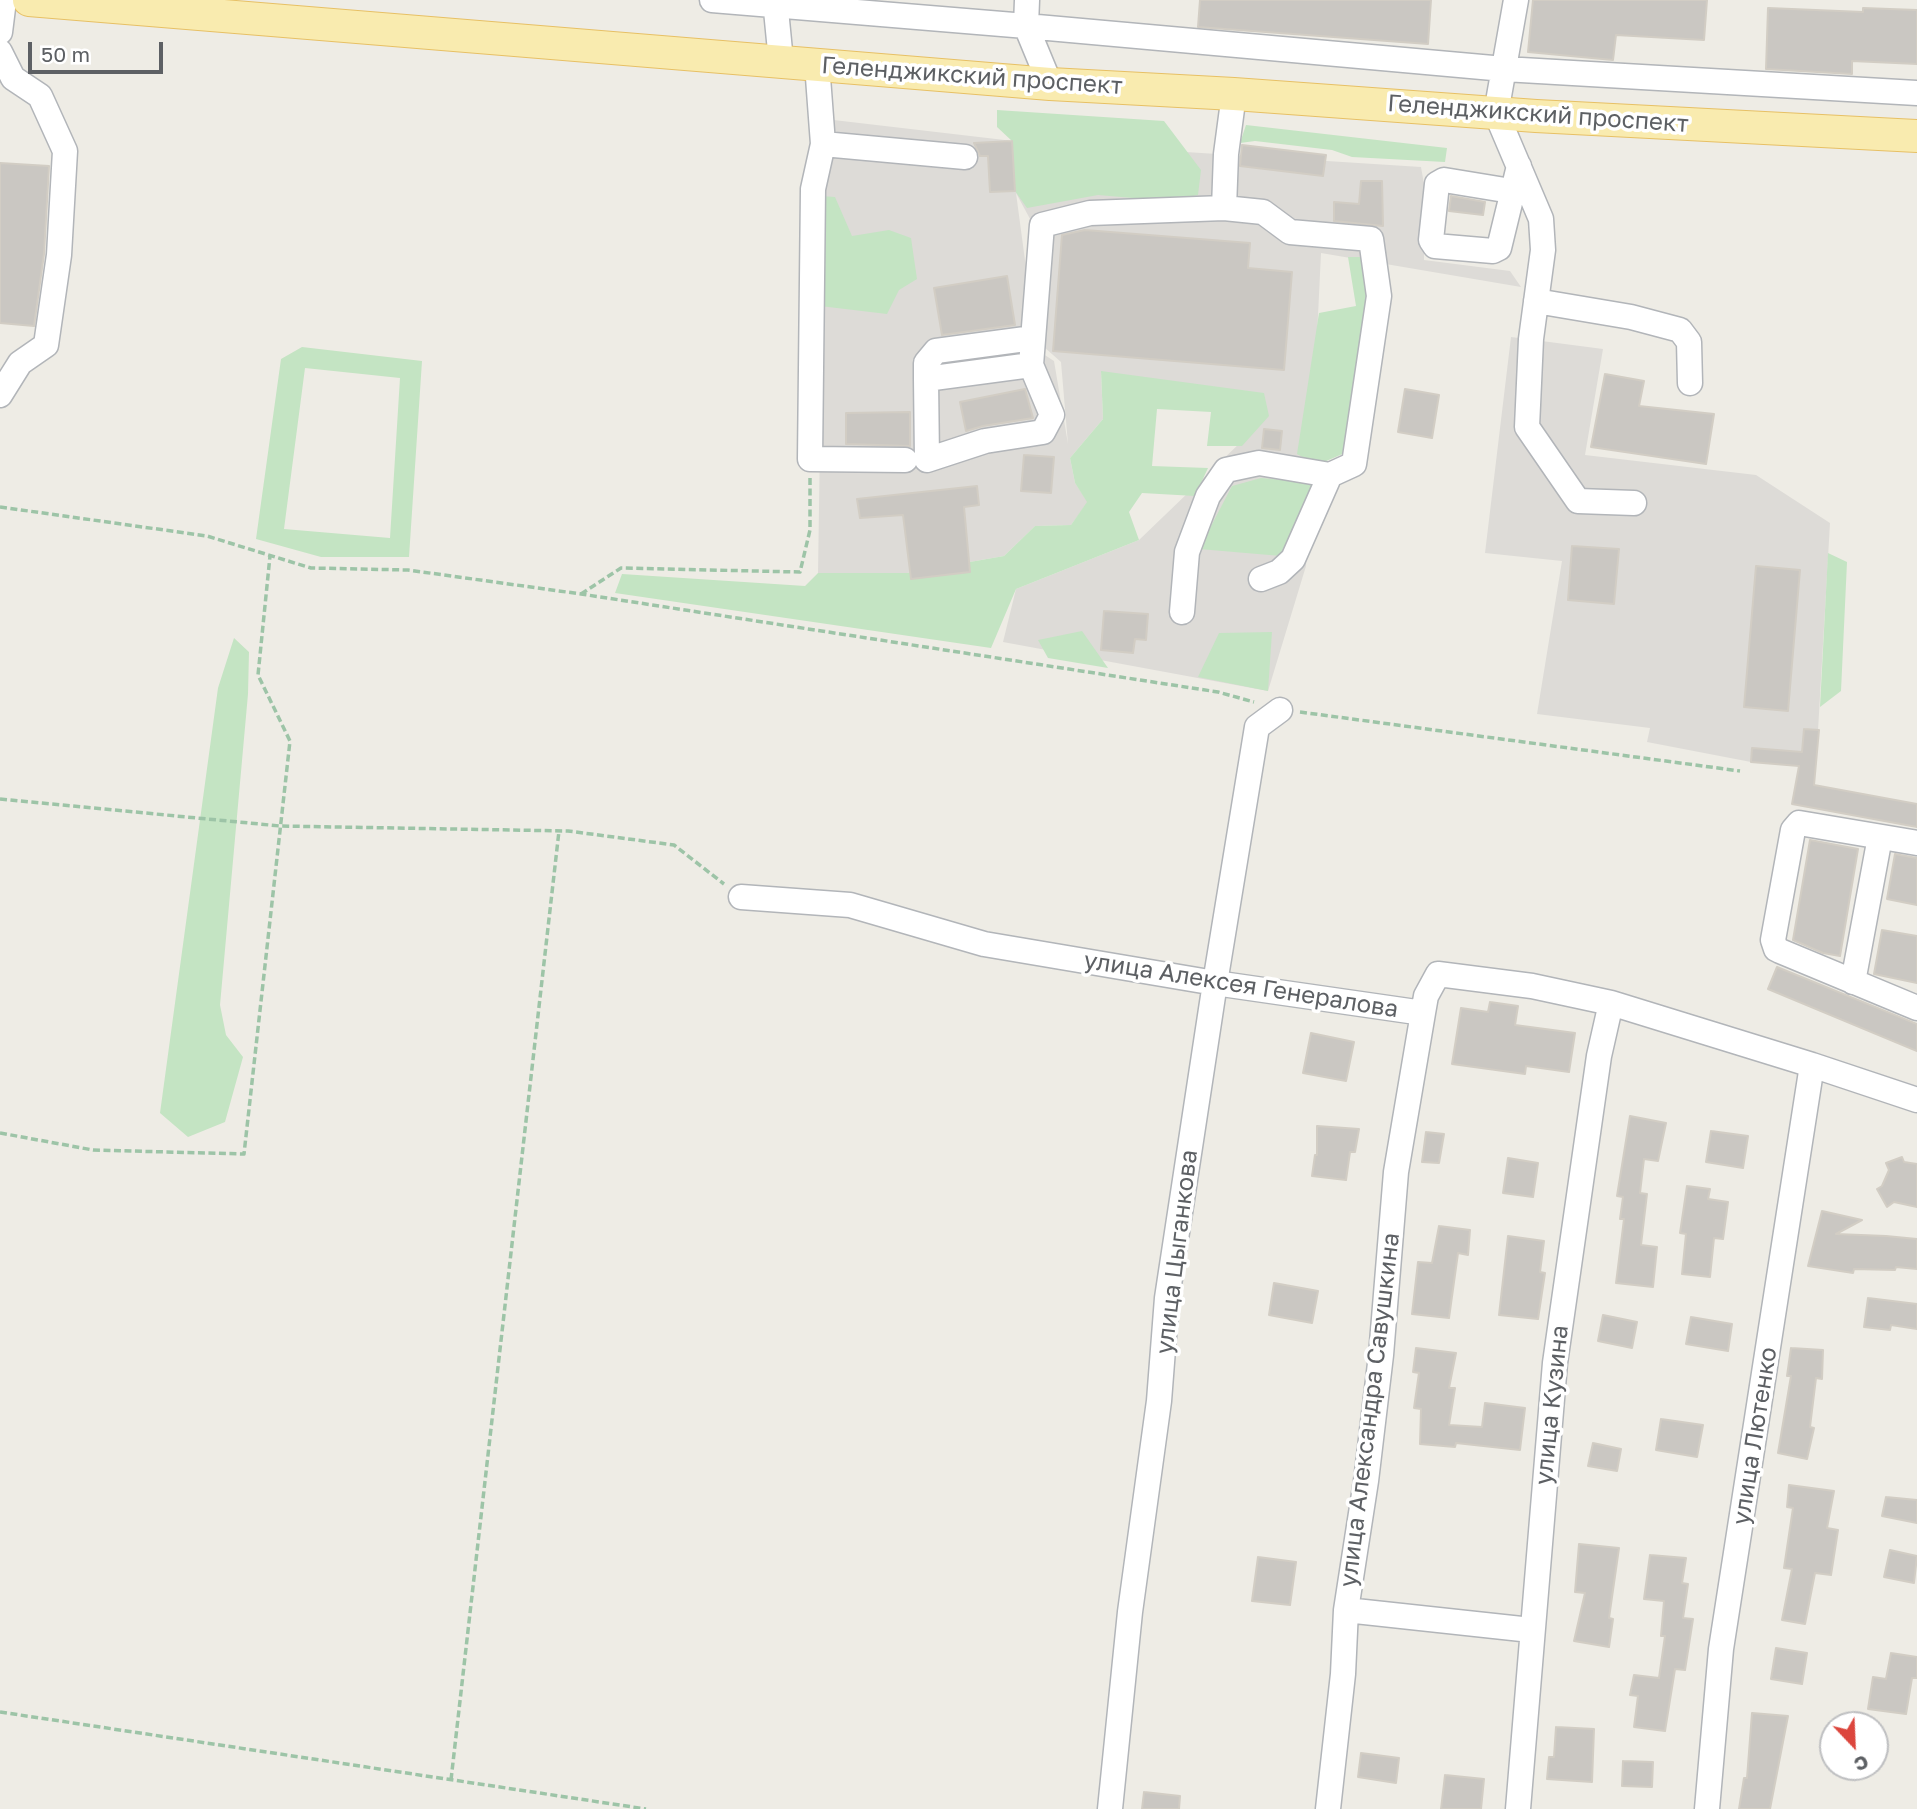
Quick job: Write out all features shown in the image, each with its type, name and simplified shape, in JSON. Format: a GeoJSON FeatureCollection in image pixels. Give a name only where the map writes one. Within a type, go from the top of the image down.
{"type":"FeatureCollection","features":[{"type":"Feature","properties":{"kind":"main road","name":"Геленджикский проспект"},"geometry":{"type":"LineString","coordinates":[[29,0],[1050,84],[1496,113],[1917,136]]}},
{"type":"Feature","properties":{"kind":"street"},"geometry":{"type":"LineString","coordinates":[[0,32],[4,0]]}},
{"type":"Feature","properties":{"kind":"street"},"geometry":{"type":"LineString","coordinates":[[712,0],[775,2],[1504,69],[1917,93]]}},
{"type":"Feature","properties":{"kind":"street"},"geometry":{"type":"LineString","coordinates":[[1027,0],[1026,26],[1050,84]]}},
{"type":"Feature","properties":{"kind":"street"},"geometry":{"type":"LineString","coordinates":[[1516,0],[1496,113],[1541,219],[1543,250],[1531,339],[1527,426],[1578,501],[1634,503]]}},
{"type":"Feature","properties":{"kind":"street"},"geometry":{"type":"LineString","coordinates":[[775,2],[781,61]]}},
{"type":"Feature","properties":{"kind":"street"},"geometry":{"type":"LineString","coordinates":[[0,52],[13,78],[40,96],[65,151],[59,255],[46,345],[20,363],[0,395]]}},
{"type":"Feature","properties":{"kind":"street"},"geometry":{"type":"LineString","coordinates":[[817,64],[823,145],[813,189],[810,459],[905,460]]}},
{"type":"Feature","properties":{"kind":"street"},"geometry":{"type":"LineString","coordinates":[[1224,208],[1226,154],[1234,94]]}},
{"type":"Feature","properties":{"kind":"street"},"geometry":{"type":"LineString","coordinates":[[823,145],[965,157]]}},
{"type":"Feature","properties":{"kind":"street"},"geometry":{"type":"LineString","coordinates":[[1511,191],[1519,166]]}},
{"type":"Feature","properties":{"kind":"street"},"geometry":{"type":"LineString","coordinates":[[1033,338],[936,351],[926,363],[927,460],[985,441],[1043,432],[1052,415],[1031,365],[1033,338],[1041,225],[1090,213],[1224,208],[1263,212],[1290,232],[1370,239],[1379,296],[1354,464],[1329,475],[1259,463],[1226,470],[1208,496],[1187,552],[1182,612]]}},
{"type":"Feature","properties":{"kind":"street"},"geometry":{"type":"LineString","coordinates":[[1536,301],[1631,317],[1680,330],[1689,342],[1690,383]]}},
{"type":"Feature","properties":{"kind":"street"},"geometry":{"type":"LineString","coordinates":[[926,379],[1031,365]]}},
{"type":"Feature","properties":{"kind":"street"},"geometry":{"type":"LineString","coordinates":[[1261,579],[1279,572],[1293,559],[1329,475]]}},
{"type":"Feature","properties":{"kind":"street","name":"улица Цыганкова"},"geometry":{"type":"LineString","coordinates":[[1110,1809],[1130,1612],[1159,1401],[1167,1298],[1215,984],[1257,727],[1280,710]]}},
{"type":"Feature","properties":{"kind":"street"},"geometry":{"type":"LineString","coordinates":[[1917,843],[1803,823],[1795,827],[1773,940],[1780,951],[1917,1008]]}},
{"type":"Feature","properties":{"kind":"street"},"geometry":{"type":"LineString","coordinates":[[1853,982],[1880,837]]}},
{"type":"Feature","properties":{"kind":"street","name":"улица Алексея Генералова"},"geometry":{"type":"LineString","coordinates":[[741,897],[850,905],[984,944],[1215,984],[1423,1013],[1426,996],[1438,974],[1532,986],[1612,1003],[1917,1100]]}},
{"type":"Feature","properties":{"kind":"street","name":"улица Кузина"},"geometry":{"type":"LineString","coordinates":[[1518,1809],[1555,1363],[1599,1056],[1612,1003]]}},
{"type":"Feature","properties":{"kind":"street","name":"улица Александра Савушкина"},"geometry":{"type":"LineString","coordinates":[[1328,1809],[1343,1674],[1346,1610],[1380,1368],[1396,1172],[1423,1013]]}},
{"type":"Feature","properties":{"kind":"street","name":"улица Лютенко"},"geometry":{"type":"LineString","coordinates":[[1707,1809],[1721,1649],[1812,1065]]}},
{"type":"Feature","properties":{"kind":"street"},"geometry":{"type":"LineString","coordinates":[[1346,1610],[1531,1630]]}},
{"type":"Feature","properties":{"kind":"path"},"geometry":{"type":"LineString","coordinates":[[581,594],[621,568],[800,572],[810,530],[810,459]]}},
{"type":"Feature","properties":{"kind":"path"},"geometry":{"type":"LineString","coordinates":[[0,507],[207,536],[311,568],[408,570],[581,594],[1218,692],[1280,710],[1740,771]]}},
{"type":"Feature","properties":{"kind":"path"},"geometry":{"type":"LineString","coordinates":[[0,1133],[93,1150],[244,1154],[290,741],[258,675],[270,556]]}},
{"type":"Feature","properties":{"kind":"path"},"geometry":{"type":"LineString","coordinates":[[0,799],[280,827],[559,831],[674,845],[741,897]]}},
{"type":"Feature","properties":{"kind":"path"},"geometry":{"type":"LineString","coordinates":[[451,1780],[559,831]]}},
{"type":"Feature","properties":{"kind":"path"},"geometry":{"type":"LineString","coordinates":[[0,1712],[646,1809]]}},
{"type":"Feature","properties":{"kind":"shaded area"},"geometry":{"type":"Polygon","coordinates":[[[825,119],[1013,141],[1421,167],[1424,184],[1424,260],[1510,271],[1521,287],[1321,253],[1306,566],[1268,691],[1003,642],[1016,589],[1139,540],[1268,416],[1101,372],[1103,419],[1070,458],[1075,483],[1088,502],[1071,525],[1035,526],[1004,556],[907,573],[818,573],[825,119]],[[1016,193],[1037,350],[1054,361],[1068,444],[1061,362],[1044,347],[1042,241],[1016,193]]]}},
{"type":"Feature","properties":{"kind":"shaded area"},"geometry":{"type":"Polygon","coordinates":[[[1511,337],[1603,349],[1585,455],[1756,475],[1830,523],[1816,765],[1751,762],[1647,742],[1650,728],[1537,714],[1562,561],[1485,553],[1511,337]]]}},
{"type":"Feature","properties":{"kind":"green space"},"geometry":{"type":"Polygon","coordinates":[[[997,110],[1164,121],[1201,170],[1198,195],[1168,201],[1098,195],[1027,208],[1015,191],[1012,141],[997,127],[997,110]]]}},
{"type":"Feature","properties":{"kind":"green space"},"geometry":{"type":"Polygon","coordinates":[[[1246,125],[1447,148],[1445,162],[1352,157],[1332,150],[1255,141],[1240,143],[1246,125]]]}},
{"type":"Feature","properties":{"kind":"green space"},"geometry":{"type":"Polygon","coordinates":[[[820,196],[835,197],[852,236],[889,230],[911,238],[917,279],[899,290],[887,314],[820,306],[820,196]]]}},
{"type":"Feature","properties":{"kind":"green space"},"geometry":{"type":"Polygon","coordinates":[[[1348,257],[1362,257],[1371,297],[1347,452],[1317,465],[1297,454],[1319,313],[1356,306],[1348,257]]]}},
{"type":"Feature","properties":{"kind":"green space"},"geometry":{"type":"Polygon","coordinates":[[[302,347],[422,361],[409,557],[321,557],[256,539],[281,359],[302,347]],[[305,368],[284,529],[390,538],[400,378],[305,368]]]}},
{"type":"Feature","properties":{"kind":"green space"},"geometry":{"type":"Polygon","coordinates":[[[1101,371],[1264,393],[1269,416],[1242,446],[1207,446],[1211,412],[1157,409],[1152,466],[1208,468],[1195,496],[1142,493],[1129,512],[1139,540],[1016,589],[991,648],[615,593],[622,574],[805,586],[818,573],[907,573],[1004,556],[1035,526],[1071,525],[1087,502],[1075,483],[1070,458],[1103,419],[1101,371]]]}},
{"type":"Feature","properties":{"kind":"green space"},"geometry":{"type":"Polygon","coordinates":[[[1261,478],[1317,483],[1281,556],[1199,549],[1232,486],[1261,478]]]}},
{"type":"Feature","properties":{"kind":"green space"},"geometry":{"type":"Polygon","coordinates":[[[1828,553],[1847,562],[1841,691],[1820,707],[1828,553]]]}},
{"type":"Feature","properties":{"kind":"green space"},"geometry":{"type":"Polygon","coordinates":[[[1082,631],[1108,668],[1048,658],[1038,640],[1082,631]]]}},
{"type":"Feature","properties":{"kind":"green space"},"geometry":{"type":"Polygon","coordinates":[[[1272,632],[1268,691],[1198,677],[1219,633],[1272,632]]]}},
{"type":"Feature","properties":{"kind":"green space"},"geometry":{"type":"Polygon","coordinates":[[[234,638],[249,652],[248,694],[220,1005],[226,1035],[243,1057],[225,1122],[188,1137],[160,1113],[218,688],[234,638]]]}},
{"type":"Feature","properties":{"kind":"building"},"geometry":{"type":"Polygon","coordinates":[[[1200,0],[1431,0],[1428,44],[1198,27],[1200,0]]]}},
{"type":"Feature","properties":{"kind":"building"},"geometry":{"type":"Polygon","coordinates":[[[1533,0],[1707,0],[1704,40],[1616,35],[1613,60],[1528,52],[1533,0]]]}},
{"type":"Feature","properties":{"kind":"building"},"geometry":{"type":"Polygon","coordinates":[[[1768,8],[1863,12],[1863,8],[1917,10],[1917,64],[1852,61],[1852,74],[1766,69],[1768,8]]]}},
{"type":"Feature","properties":{"kind":"building"},"geometry":{"type":"Polygon","coordinates":[[[1012,141],[1015,191],[990,192],[988,156],[980,156],[974,143],[1012,141]]]}},
{"type":"Feature","properties":{"kind":"building"},"geometry":{"type":"Polygon","coordinates":[[[1242,145],[1326,155],[1323,176],[1240,166],[1242,145]]]}},
{"type":"Feature","properties":{"kind":"building"},"geometry":{"type":"Polygon","coordinates":[[[0,163],[49,166],[44,254],[34,326],[0,323],[0,163]]]}},
{"type":"Feature","properties":{"kind":"building"},"geometry":{"type":"Polygon","coordinates":[[[1361,181],[1382,181],[1383,226],[1334,221],[1334,202],[1359,204],[1361,181]]]}},
{"type":"Feature","properties":{"kind":"building"},"geometry":{"type":"Polygon","coordinates":[[[1451,196],[1485,202],[1483,215],[1449,211],[1451,196]]]}},
{"type":"Feature","properties":{"kind":"building"},"geometry":{"type":"Polygon","coordinates":[[[1085,230],[1250,243],[1248,268],[1292,272],[1284,370],[1053,351],[1062,235],[1085,230]]]}},
{"type":"Feature","properties":{"kind":"building"},"geometry":{"type":"Polygon","coordinates":[[[1007,276],[1015,325],[942,335],[934,288],[1007,276]]]}},
{"type":"Feature","properties":{"kind":"building"},"geometry":{"type":"Polygon","coordinates":[[[1605,374],[1644,381],[1639,406],[1714,414],[1706,464],[1591,447],[1605,374]]]}},
{"type":"Feature","properties":{"kind":"building"},"geometry":{"type":"Polygon","coordinates":[[[1025,389],[1033,418],[966,431],[960,402],[1025,389]]]}},
{"type":"Feature","properties":{"kind":"building"},"geometry":{"type":"Polygon","coordinates":[[[1405,389],[1439,395],[1432,438],[1398,432],[1405,389]]]}},
{"type":"Feature","properties":{"kind":"building"},"geometry":{"type":"Polygon","coordinates":[[[910,412],[910,446],[846,444],[846,413],[910,412]]]}},
{"type":"Feature","properties":{"kind":"building"},"geometry":{"type":"Polygon","coordinates":[[[1264,429],[1282,431],[1280,450],[1262,448],[1264,429]]]}},
{"type":"Feature","properties":{"kind":"building"},"geometry":{"type":"Polygon","coordinates":[[[1024,455],[1054,457],[1051,493],[1021,491],[1024,455]]]}},
{"type":"Feature","properties":{"kind":"building"},"geometry":{"type":"Polygon","coordinates":[[[977,486],[979,505],[964,507],[970,572],[911,579],[903,515],[860,518],[857,499],[977,486]]]}},
{"type":"Feature","properties":{"kind":"building"},"geometry":{"type":"Polygon","coordinates":[[[1572,546],[1619,549],[1614,604],[1568,600],[1572,546]]]}},
{"type":"Feature","properties":{"kind":"building"},"geometry":{"type":"Polygon","coordinates":[[[1756,566],[1800,570],[1788,711],[1744,707],[1756,566]]]}},
{"type":"Feature","properties":{"kind":"building"},"geometry":{"type":"Polygon","coordinates":[[[1104,611],[1148,614],[1146,640],[1135,639],[1133,653],[1101,650],[1104,611]]]}},
{"type":"Feature","properties":{"kind":"building"},"geometry":{"type":"Polygon","coordinates":[[[1804,729],[1819,730],[1814,785],[1917,804],[1917,827],[1792,804],[1799,766],[1751,762],[1752,748],[1802,752],[1804,729]]]}},
{"type":"Feature","properties":{"kind":"building"},"geometry":{"type":"Polygon","coordinates":[[[1810,840],[1858,849],[1840,956],[1823,953],[1793,940],[1810,840]]]}},
{"type":"Feature","properties":{"kind":"building"},"geometry":{"type":"Polygon","coordinates":[[[1895,854],[1917,858],[1917,905],[1887,899],[1895,854]]]}},
{"type":"Feature","properties":{"kind":"building"},"geometry":{"type":"Polygon","coordinates":[[[1882,930],[1917,936],[1917,983],[1874,974],[1882,930]]]}},
{"type":"Feature","properties":{"kind":"building"},"geometry":{"type":"Polygon","coordinates":[[[1777,967],[1917,1024],[1917,1051],[1768,989],[1777,967]]]}},
{"type":"Feature","properties":{"kind":"building"},"geometry":{"type":"Polygon","coordinates":[[[1490,1002],[1518,1006],[1515,1025],[1575,1033],[1569,1072],[1526,1066],[1525,1074],[1452,1064],[1461,1008],[1488,1012],[1490,1002]]]}},
{"type":"Feature","properties":{"kind":"building"},"geometry":{"type":"Polygon","coordinates":[[[1311,1033],[1354,1042],[1346,1081],[1303,1073],[1311,1033]]]}},
{"type":"Feature","properties":{"kind":"building"},"geometry":{"type":"Polygon","coordinates":[[[1630,1116],[1666,1123],[1658,1161],[1644,1159],[1640,1193],[1647,1194],[1641,1245],[1657,1247],[1653,1287],[1616,1283],[1624,1219],[1620,1219],[1623,1197],[1617,1196],[1630,1116]]]}},
{"type":"Feature","properties":{"kind":"building"},"geometry":{"type":"Polygon","coordinates":[[[1317,1126],[1359,1129],[1355,1152],[1350,1152],[1346,1180],[1312,1176],[1317,1155],[1317,1126]]]}},
{"type":"Feature","properties":{"kind":"building"},"geometry":{"type":"Polygon","coordinates":[[[1711,1131],[1748,1136],[1743,1168],[1706,1162],[1711,1131]]]}},
{"type":"Feature","properties":{"kind":"building"},"geometry":{"type":"Polygon","coordinates":[[[1426,1132],[1444,1134],[1439,1163],[1422,1162],[1426,1132]]]}},
{"type":"Feature","properties":{"kind":"building"},"geometry":{"type":"Polygon","coordinates":[[[1902,1157],[1904,1162],[1917,1164],[1917,1207],[1894,1202],[1887,1207],[1877,1189],[1882,1186],[1889,1170],[1886,1163],[1902,1157]]]}},
{"type":"Feature","properties":{"kind":"building"},"geometry":{"type":"Polygon","coordinates":[[[1508,1158],[1538,1163],[1533,1197],[1503,1193],[1508,1158]]]}},
{"type":"Feature","properties":{"kind":"building"},"geometry":{"type":"Polygon","coordinates":[[[1687,1186],[1710,1189],[1708,1199],[1728,1202],[1723,1239],[1714,1238],[1710,1277],[1682,1274],[1686,1234],[1680,1233],[1687,1186]]]}},
{"type":"Feature","properties":{"kind":"building"},"geometry":{"type":"Polygon","coordinates":[[[1822,1211],[1862,1220],[1836,1234],[1917,1239],[1917,1269],[1854,1269],[1853,1273],[1808,1266],[1822,1211]]]}},
{"type":"Feature","properties":{"kind":"building"},"geometry":{"type":"Polygon","coordinates":[[[1439,1226],[1470,1230],[1468,1255],[1458,1253],[1449,1318],[1412,1314],[1418,1262],[1432,1263],[1439,1226]]]}},
{"type":"Feature","properties":{"kind":"building"},"geometry":{"type":"Polygon","coordinates":[[[1508,1236],[1544,1241],[1540,1272],[1545,1273],[1538,1319],[1499,1315],[1508,1236]]]}},
{"type":"Feature","properties":{"kind":"building"},"geometry":{"type":"Polygon","coordinates":[[[1274,1283],[1318,1291],[1312,1323],[1269,1315],[1274,1283]]]}},
{"type":"Feature","properties":{"kind":"building"},"geometry":{"type":"Polygon","coordinates":[[[1868,1298],[1917,1304],[1917,1329],[1891,1325],[1890,1330],[1864,1327],[1868,1298]]]}},
{"type":"Feature","properties":{"kind":"building"},"geometry":{"type":"Polygon","coordinates":[[[1603,1315],[1637,1322],[1632,1348],[1598,1341],[1603,1315]]]}},
{"type":"Feature","properties":{"kind":"building"},"geometry":{"type":"Polygon","coordinates":[[[1691,1317],[1732,1324],[1728,1351],[1686,1344],[1691,1317]]]}},
{"type":"Feature","properties":{"kind":"building"},"geometry":{"type":"Polygon","coordinates":[[[1416,1348],[1456,1353],[1449,1388],[1455,1388],[1449,1425],[1482,1427],[1485,1403],[1525,1408],[1520,1450],[1456,1443],[1455,1447],[1420,1444],[1421,1409],[1414,1408],[1419,1373],[1413,1372],[1416,1348]]]}},
{"type":"Feature","properties":{"kind":"building"},"geometry":{"type":"Polygon","coordinates":[[[1791,1348],[1823,1350],[1822,1379],[1816,1378],[1810,1427],[1814,1428],[1807,1459],[1778,1453],[1791,1376],[1787,1376],[1791,1348]]]}},
{"type":"Feature","properties":{"kind":"building"},"geometry":{"type":"Polygon","coordinates":[[[1661,1419],[1703,1425],[1697,1457],[1656,1450],[1661,1419]]]}},
{"type":"Feature","properties":{"kind":"building"},"geometry":{"type":"Polygon","coordinates":[[[1593,1443],[1621,1449],[1617,1471],[1588,1466],[1593,1443]]]}},
{"type":"Feature","properties":{"kind":"building"},"geometry":{"type":"Polygon","coordinates":[[[1789,1485],[1834,1491],[1827,1528],[1838,1530],[1831,1575],[1815,1573],[1805,1624],[1782,1620],[1792,1569],[1784,1568],[1793,1508],[1787,1507],[1789,1485]]]}},
{"type":"Feature","properties":{"kind":"building"},"geometry":{"type":"Polygon","coordinates":[[[1886,1497],[1917,1500],[1917,1523],[1882,1516],[1886,1497]]]}},
{"type":"Feature","properties":{"kind":"building"},"geometry":{"type":"Polygon","coordinates":[[[1579,1544],[1619,1548],[1609,1618],[1613,1619],[1609,1647],[1574,1641],[1585,1593],[1575,1592],[1579,1544]]]}},
{"type":"Feature","properties":{"kind":"building"},"geometry":{"type":"Polygon","coordinates":[[[1890,1550],[1917,1556],[1914,1583],[1884,1577],[1890,1550]]]}},
{"type":"Feature","properties":{"kind":"building"},"geometry":{"type":"Polygon","coordinates":[[[1650,1555],[1686,1558],[1682,1583],[1688,1584],[1683,1618],[1693,1619],[1685,1670],[1675,1669],[1665,1731],[1634,1727],[1638,1696],[1630,1695],[1634,1675],[1659,1678],[1665,1636],[1661,1636],[1664,1601],[1644,1599],[1650,1555]]]}},
{"type":"Feature","properties":{"kind":"building"},"geometry":{"type":"Polygon","coordinates":[[[1258,1557],[1296,1562],[1290,1605],[1252,1601],[1258,1557]]]}},
{"type":"Feature","properties":{"kind":"building"},"geometry":{"type":"Polygon","coordinates":[[[1776,1648],[1807,1653],[1802,1684],[1771,1679],[1776,1648]]]}},
{"type":"Feature","properties":{"kind":"building"},"geometry":{"type":"Polygon","coordinates":[[[1891,1653],[1917,1657],[1917,1678],[1912,1678],[1906,1714],[1868,1709],[1873,1677],[1886,1679],[1891,1653]]]}},
{"type":"Feature","properties":{"kind":"building"},"geometry":{"type":"Polygon","coordinates":[[[1752,1713],[1788,1716],[1770,1809],[1739,1809],[1744,1778],[1747,1778],[1752,1713]]]}},
{"type":"Feature","properties":{"kind":"building"},"geometry":{"type":"Polygon","coordinates":[[[1556,1727],[1594,1729],[1592,1782],[1547,1779],[1549,1757],[1554,1757],[1556,1727]]]}},
{"type":"Feature","properties":{"kind":"building"},"geometry":{"type":"Polygon","coordinates":[[[1361,1753],[1399,1758],[1396,1783],[1358,1777],[1361,1753]]]}},
{"type":"Feature","properties":{"kind":"building"},"geometry":{"type":"Polygon","coordinates":[[[1623,1761],[1653,1762],[1652,1787],[1622,1786],[1623,1761]]]}},
{"type":"Feature","properties":{"kind":"building"},"geometry":{"type":"Polygon","coordinates":[[[1445,1775],[1484,1779],[1481,1809],[1441,1809],[1445,1775]]]}},
{"type":"Feature","properties":{"kind":"building"},"geometry":{"type":"Polygon","coordinates":[[[1144,1792],[1180,1796],[1179,1809],[1142,1809],[1144,1792]]]}}]}
